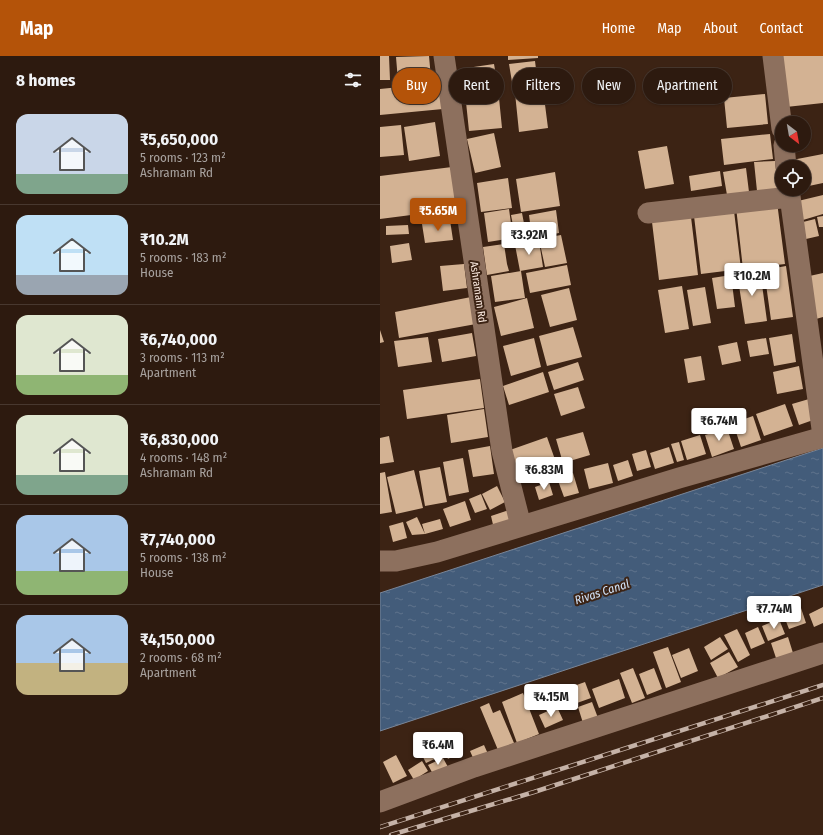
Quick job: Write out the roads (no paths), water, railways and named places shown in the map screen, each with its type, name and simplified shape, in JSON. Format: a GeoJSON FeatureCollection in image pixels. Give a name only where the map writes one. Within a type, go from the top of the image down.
{"type":"FeatureCollection","features":[{"type":"Feature","properties":{"kind":"street","name":"Ashramam Rd"},"geometry":{"type":"LineString","coordinates":[[444,56],[502,451],[521,526]]}},
{"type":"Feature","properties":{"kind":"street"},"geometry":{"type":"LineString","coordinates":[[774,56],[781,116]]}},
{"type":"Feature","properties":{"kind":"street"},"geometry":{"type":"LineString","coordinates":[[648,213],[775,195]]}},
{"type":"Feature","properties":{"kind":"street"},"geometry":{"type":"LineString","coordinates":[[380,561],[396,561],[437,552],[679,478],[823,437],[789,196]]}},
{"type":"Feature","properties":{"kind":"street"},"geometry":{"type":"LineString","coordinates":[[380,802],[474,767],[823,653]]}},
{"type":"Feature","properties":{"kind":"water","name":"Rivas Canal"},"geometry":{"type":"Polygon","coordinates":[[[823,448],[823,585],[380,731],[380,593],[823,448]]]}},
{"type":"Feature","properties":{"kind":"railway"},"geometry":{"type":"LineString","coordinates":[[380,827],[823,685]]}},
{"type":"Feature","properties":{"kind":"railway"},"geometry":{"type":"LineString","coordinates":[[391,835],[534,792],[823,698]]}}]}
